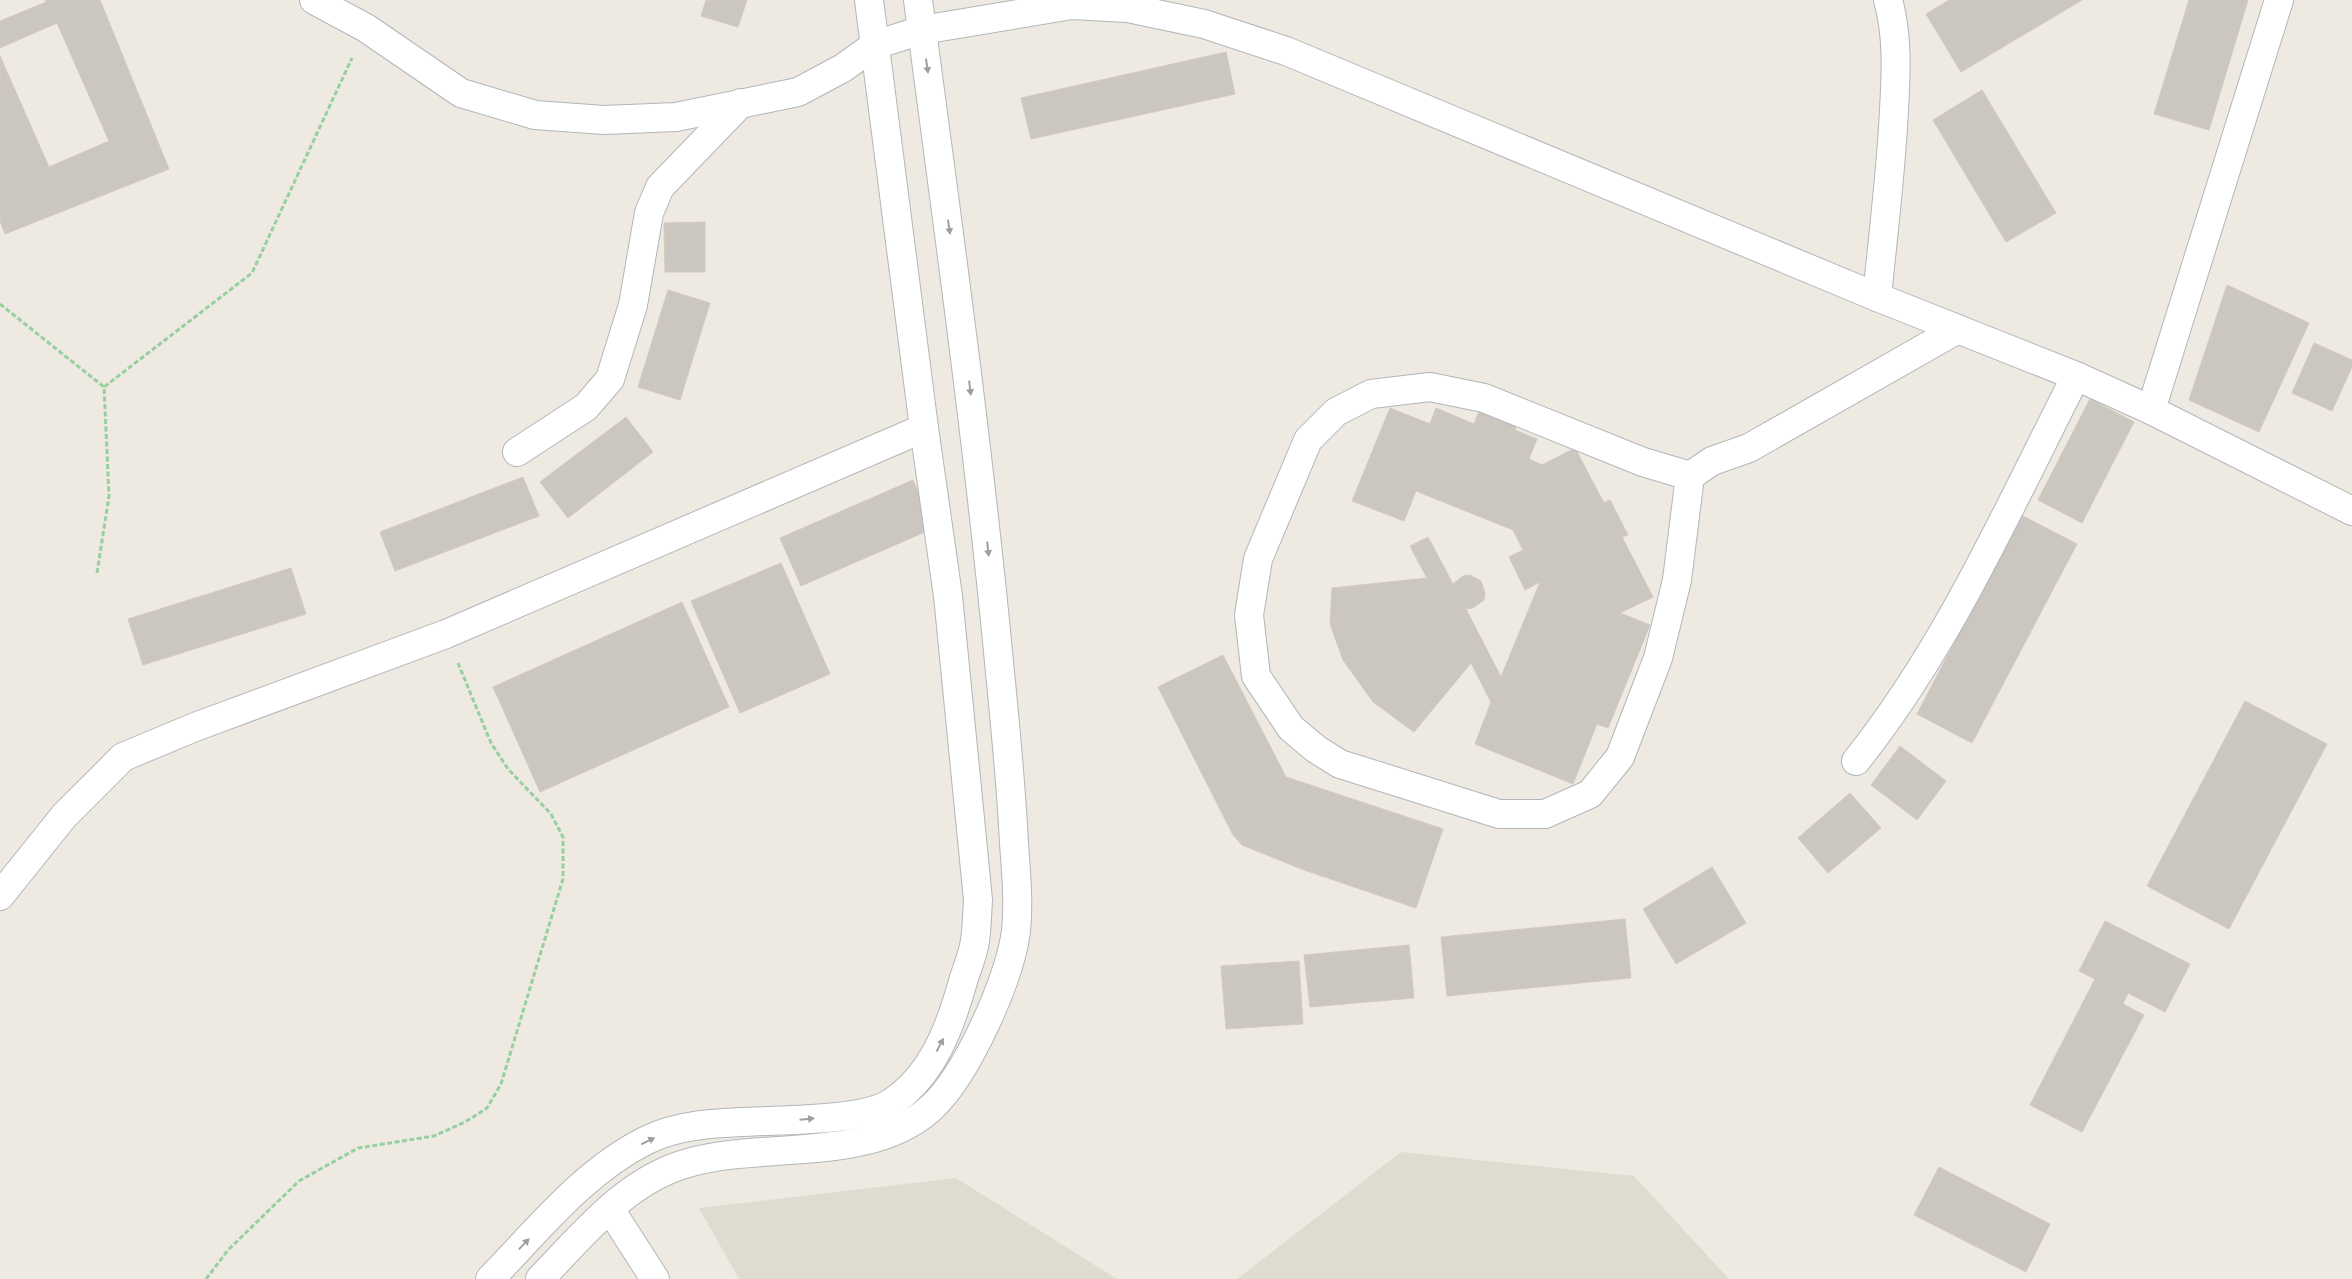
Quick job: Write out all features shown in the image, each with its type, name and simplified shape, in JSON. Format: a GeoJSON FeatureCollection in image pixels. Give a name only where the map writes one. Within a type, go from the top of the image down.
{"type":"FeatureCollection","features":[{"type":"Feature","properties":{"kind":"street"},"geometry":{"type":"LineString","coordinates":[[314,0],[366,28],[461,93],[535,115],[604,120],[676,117],[798,92],[843,68],[875,45],[922,30],[1072,5],[1128,8],[1204,24],[1286,51],[1877,297],[2076,376],[2152,410],[2352,511]]}},
{"type":"Feature","properties":{"kind":"street"},"geometry":{"type":"LineString","coordinates":[[490,1279],[579,1187],[613,1160],[648,1139],[681,1128],[721,1123],[847,1116],[888,1105],[914,1082],[935,1054],[949,1028],[975,942],[978,900],[948,596],[924,428],[870,0]]}},
{"type":"Feature","properties":{"kind":"street"},"geometry":{"type":"LineString","coordinates":[[540,1279],[610,1209],[637,1186],[685,1163],[718,1156],[858,1142],[894,1132],[918,1119],[936,1104],[964,1064],[1001,986],[1016,934],[1018,901],[1012,801],[990,566],[969,381],[918,0]]}},
{"type":"Feature","properties":{"kind":"street"},"geometry":{"type":"LineString","coordinates":[[1877,297],[1892,157],[1895,87],[1894,39],[1888,0]]}},
{"type":"Feature","properties":{"kind":"street"},"geometry":{"type":"LineString","coordinates":[[2152,410],[2279,0]]}},
{"type":"Feature","properties":{"kind":"street"},"geometry":{"type":"LineString","coordinates":[[517,452],[586,408],[610,379],[632,305],[648,213],[660,187],[741,104]]}},
{"type":"Feature","properties":{"kind":"street"},"geometry":{"type":"LineString","coordinates":[[1690,476],[1643,462],[1484,398],[1430,387],[1371,394],[1336,412],[1308,440],[1258,559],[1249,615],[1256,676],[1291,728],[1316,749],[1340,764],[1499,814],[1544,814],[1590,794],[1620,757],[1658,658],[1677,580],[1690,476],[1712,461],[1750,448],[1958,329]]}},
{"type":"Feature","properties":{"kind":"street"},"geometry":{"type":"LineString","coordinates":[[1856,761],[1889,719],[1915,679],[1972,577],[2076,376]]}},
{"type":"Feature","properties":{"kind":"street"},"geometry":{"type":"LineString","coordinates":[[0,896],[64,816],[123,757],[194,727],[446,634],[924,428]]}},
{"type":"Feature","properties":{"kind":"street"},"geometry":{"type":"LineString","coordinates":[[914,1082],[936,1104]]}},
{"type":"Feature","properties":{"kind":"street"},"geometry":{"type":"LineString","coordinates":[[610,1209],[655,1279]]}},
{"type":"Feature","properties":{"kind":"path"},"geometry":{"type":"LineString","coordinates":[[104,387],[252,273],[366,28]]}},
{"type":"Feature","properties":{"kind":"path"},"geometry":{"type":"LineString","coordinates":[[0,304],[104,387],[109,496],[97,573]]}},
{"type":"Feature","properties":{"kind":"path"},"geometry":{"type":"LineString","coordinates":[[206,1279],[228,1250],[298,1181],[358,1148],[434,1136],[465,1122],[487,1108],[501,1084],[563,879],[563,837],[551,814],[508,769],[491,743],[446,634]]}},
{"type":"Feature","properties":{"kind":"shaded area"},"geometry":{"type":"Polygon","coordinates":[[[1401,1152],[1634,1176],[1729,1279],[1237,1279],[1401,1152]]]}},
{"type":"Feature","properties":{"kind":"shaded area"},"geometry":{"type":"Polygon","coordinates":[[[956,1178],[1117,1279],[739,1279],[699,1208],[956,1178]]]}},
{"type":"Feature","properties":{"kind":"building"},"geometry":{"type":"Polygon","coordinates":[[[45,0],[100,0],[169,169],[5,234],[0,221],[0,56],[49,167],[109,141],[57,23],[0,48],[0,21],[46,2],[45,0]]]}},
{"type":"Feature","properties":{"kind":"building"},"geometry":{"type":"Polygon","coordinates":[[[706,0],[747,0],[738,27],[701,16],[706,0]]]}},
{"type":"Feature","properties":{"kind":"building"},"geometry":{"type":"Polygon","coordinates":[[[1949,0],[2082,0],[1961,72],[1926,14],[1949,0]]]}},
{"type":"Feature","properties":{"kind":"building"},"geometry":{"type":"Polygon","coordinates":[[[2189,0],[2248,0],[2209,130],[2154,114],[2189,0]]]}},
{"type":"Feature","properties":{"kind":"building"},"geometry":{"type":"Polygon","coordinates":[[[1226,52],[1235,94],[1031,139],[1021,98],[1226,52]]]}},
{"type":"Feature","properties":{"kind":"building"},"geometry":{"type":"Polygon","coordinates":[[[1982,90],[2056,213],[2006,242],[1933,120],[1982,90]]]}},
{"type":"Feature","properties":{"kind":"building"},"geometry":{"type":"Polygon","coordinates":[[[705,222],[705,272],[665,272],[664,223],[705,222]]]}},
{"type":"Feature","properties":{"kind":"building"},"geometry":{"type":"Polygon","coordinates":[[[2227,285],[2309,323],[2259,432],[2189,400],[2227,285]]]}},
{"type":"Feature","properties":{"kind":"building"},"geometry":{"type":"Polygon","coordinates":[[[668,290],[710,303],[680,400],[638,387],[668,290]]]}},
{"type":"Feature","properties":{"kind":"building"},"geometry":{"type":"Polygon","coordinates":[[[2314,343],[2352,360],[2352,367],[2332,411],[2292,393],[2314,343]]]}},
{"type":"Feature","properties":{"kind":"building"},"geometry":{"type":"Polygon","coordinates":[[[2090,399],[2134,422],[2082,523],[2038,500],[2090,399]]]}},
{"type":"Feature","properties":{"kind":"building"},"geometry":{"type":"Polygon","coordinates":[[[1390,408],[1430,424],[1436,408],[1474,424],[1480,409],[1517,424],[1515,430],[1537,439],[1529,459],[1542,465],[1575,448],[1604,503],[1610,500],[1628,535],[1622,537],[1653,597],[1620,613],[1650,625],[1608,728],[1597,724],[1573,784],[1475,744],[1491,702],[1471,663],[1414,732],[1373,702],[1343,660],[1330,624],[1332,588],[1427,578],[1410,546],[1428,537],[1453,584],[1463,576],[1470,575],[1481,581],[1485,593],[1484,600],[1473,608],[1466,609],[1501,677],[1540,582],[1525,590],[1509,557],[1523,550],[1513,530],[1416,491],[1404,521],[1352,501],[1390,408]]]}},
{"type":"Feature","properties":{"kind":"building"},"geometry":{"type":"Polygon","coordinates":[[[626,417],[653,452],[568,518],[540,482],[626,417]]]}},
{"type":"Feature","properties":{"kind":"building"},"geometry":{"type":"Polygon","coordinates":[[[523,477],[539,516],[395,571],[380,532],[523,477]]]}},
{"type":"Feature","properties":{"kind":"building"},"geometry":{"type":"Polygon","coordinates":[[[913,480],[934,528],[801,586],[780,538],[913,480]]]}},
{"type":"Feature","properties":{"kind":"building"},"geometry":{"type":"Polygon","coordinates":[[[2021,515],[2077,544],[1972,743],[1917,714],[2021,515]]]}},
{"type":"Feature","properties":{"kind":"building"},"geometry":{"type":"Polygon","coordinates":[[[781,563],[830,674],[740,713],[691,601],[781,563]]]}},
{"type":"Feature","properties":{"kind":"building"},"geometry":{"type":"Polygon","coordinates":[[[291,568],[306,614],[143,665],[128,619],[291,568]]]}},
{"type":"Feature","properties":{"kind":"building"},"geometry":{"type":"Polygon","coordinates":[[[682,602],[729,707],[540,792],[493,687],[682,602]]]}},
{"type":"Feature","properties":{"kind":"building"},"geometry":{"type":"Polygon","coordinates":[[[1223,655],[1286,777],[1443,829],[1416,908],[1304,870],[1242,845],[1233,835],[1158,687],[1223,655]]]}},
{"type":"Feature","properties":{"kind":"building"},"geometry":{"type":"Polygon","coordinates":[[[2245,701],[2327,744],[2229,929],[2147,886],[2245,701]]]}},
{"type":"Feature","properties":{"kind":"building"},"geometry":{"type":"Polygon","coordinates":[[[1900,746],[1946,781],[1917,820],[1871,785],[1900,746]]]}},
{"type":"Feature","properties":{"kind":"building"},"geometry":{"type":"Polygon","coordinates":[[[1850,793],[1881,828],[1828,873],[1798,838],[1850,793]]]}},
{"type":"Feature","properties":{"kind":"building"},"geometry":{"type":"Polygon","coordinates":[[[1712,867],[1746,923],[1676,964],[1643,909],[1712,867]]]}},
{"type":"Feature","properties":{"kind":"building"},"geometry":{"type":"Polygon","coordinates":[[[1625,919],[1631,978],[1447,996],[1441,937],[1625,919]]]}},
{"type":"Feature","properties":{"kind":"building"},"geometry":{"type":"Polygon","coordinates":[[[2105,921],[2190,964],[2165,1012],[2128,993],[2123,1004],[2144,1015],[2082,1132],[2030,1105],[2095,979],[2079,971],[2105,921]]]}},
{"type":"Feature","properties":{"kind":"building"},"geometry":{"type":"Polygon","coordinates":[[[1409,945],[1414,998],[1310,1007],[1304,955],[1409,945]]]}},
{"type":"Feature","properties":{"kind":"building"},"geometry":{"type":"Polygon","coordinates":[[[1299,961],[1303,1024],[1226,1029],[1221,966],[1299,961]]]}},
{"type":"Feature","properties":{"kind":"building"},"geometry":{"type":"Polygon","coordinates":[[[1939,1167],[2050,1224],[2026,1272],[1914,1215],[1939,1167]]]}}]}
